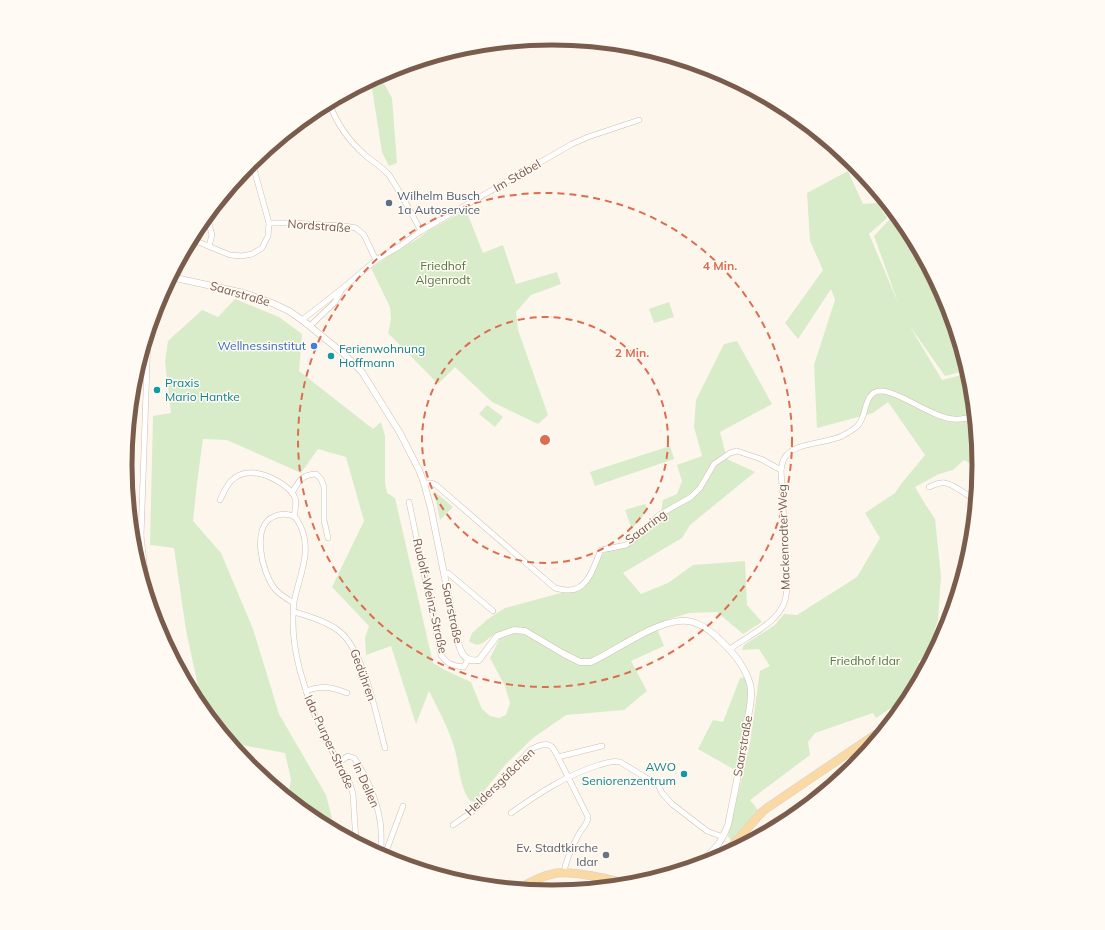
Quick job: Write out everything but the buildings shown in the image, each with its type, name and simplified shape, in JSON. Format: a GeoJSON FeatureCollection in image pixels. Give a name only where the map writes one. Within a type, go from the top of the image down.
{"type":"FeatureCollection","features":[{"type":"Feature","properties":{"kind":"main road"},"geometry":{"type":"LineString","coordinates":[[734,844],[756,818],[767,808],[867,743]]}},
{"type":"Feature","properties":{"kind":"main road"},"geometry":{"type":"LineString","coordinates":[[527,884],[555,873],[564,872],[611,880]]}},
{"type":"Feature","properties":{"kind":"street"},"geometry":{"type":"LineString","coordinates":[[331,108],[340,127],[352,142],[388,174],[421,231]]}},
{"type":"Feature","properties":{"kind":"street","name":"Im Stäbel"},"geometry":{"type":"LineString","coordinates":[[302,320],[376,260],[400,246],[421,231],[572,144],[588,136],[640,120]]}},
{"type":"Feature","properties":{"kind":"street"},"geometry":{"type":"LineString","coordinates":[[197,241],[230,255],[242,256],[252,254],[262,248],[268,236],[269,223],[254,170]]}},
{"type":"Feature","properties":{"kind":"street"},"geometry":{"type":"LineString","coordinates":[[209,223],[212,235],[209,246]]}},
{"type":"Feature","properties":{"kind":"street","name":"Nordstraße"},"geometry":{"type":"LineString","coordinates":[[269,223],[345,226],[356,228],[364,235],[376,260]]}},
{"type":"Feature","properties":{"kind":"street","name":"Saarstraße"},"geometry":{"type":"LineString","coordinates":[[177,277],[181,279]]}},
{"type":"Feature","properties":{"kind":"street","name":"Saarstraße"},"geometry":{"type":"LineString","coordinates":[[176,278],[255,297],[289,311],[344,354],[362,372],[400,432],[424,483],[431,509],[460,648],[463,655],[468,659],[473,661],[478,660],[497,636],[514,630],[525,631],[580,662],[591,662],[648,631],[678,621],[688,621],[700,625],[717,637],[730,649],[740,662],[748,677],[751,693],[743,749],[728,825],[716,848],[708,855]]}},
{"type":"Feature","properties":{"kind":"street","name":"Im Stäbel"},"geometry":{"type":"LineString","coordinates":[[310,326],[336,302],[343,288]]}},
{"type":"Feature","properties":{"kind":"street"},"geometry":{"type":"LineString","coordinates":[[144,559],[141,536],[147,355]]}},
{"type":"Feature","properties":{"kind":"street"},"geometry":{"type":"LineString","coordinates":[[781,470],[786,454],[796,448],[834,439],[842,436],[859,425],[865,415],[868,398],[874,392],[890,392],[936,414],[952,419],[970,417]]}},
{"type":"Feature","properties":{"kind":"street","name":"Saarring"},"geometry":{"type":"LineString","coordinates":[[424,483],[436,485],[555,588],[568,591],[581,587],[587,580],[601,550],[626,544],[638,536],[659,515],[691,497],[700,488],[714,464],[730,453],[737,450],[761,459],[781,470]]}},
{"type":"Feature","properties":{"kind":"street","name":"Mackenrodter Weg"},"geometry":{"type":"LineString","coordinates":[[730,649],[773,619],[782,609],[786,596],[787,579],[781,470]]}},
{"type":"Feature","properties":{"kind":"street"},"geometry":{"type":"LineString","coordinates":[[220,500],[230,481],[241,474],[249,472],[263,474],[280,482],[292,493],[295,498],[296,505],[294,516],[283,514],[272,517],[263,525],[260,540],[265,568],[270,581],[280,595],[294,603]]}},
{"type":"Feature","properties":{"kind":"street"},"geometry":{"type":"LineString","coordinates":[[292,493],[300,480],[308,474],[316,474],[321,479],[324,486],[324,520],[328,538]]}},
{"type":"Feature","properties":{"kind":"street"},"geometry":{"type":"LineString","coordinates":[[929,487],[945,482],[971,498]]}},
{"type":"Feature","properties":{"kind":"street","name":"Rudolf-Weinz-Straße"},"geometry":{"type":"LineString","coordinates":[[409,502],[442,655],[444,660],[456,666],[464,667],[468,659]]}},
{"type":"Feature","properties":{"kind":"street","name":"Ida-Purper-Straße"},"geometry":{"type":"LineString","coordinates":[[294,516],[302,530],[306,547],[303,567],[294,603],[293,623],[295,649],[311,708],[350,784],[353,794],[356,836]]}},
{"type":"Feature","properties":{"kind":"street"},"geometry":{"type":"LineString","coordinates":[[444,573],[448,573],[493,611]]}},
{"type":"Feature","properties":{"kind":"street","name":"Gedühren"},"geometry":{"type":"LineString","coordinates":[[294,612],[309,616],[340,631],[351,644],[360,662],[367,682],[385,748]]}},
{"type":"Feature","properties":{"kind":"street","name":"Ida-Purper-Straße"},"geometry":{"type":"LineString","coordinates":[[306,691],[320,687],[334,688],[347,693]]}},
{"type":"Feature","properties":{"kind":"street","name":"Heldersgäßchen"},"geometry":{"type":"LineString","coordinates":[[454,825],[480,805],[530,750],[542,745],[549,746],[553,748],[585,811],[588,820],[575,842],[564,872]]}},
{"type":"Feature","properties":{"kind":"street"},"geometry":{"type":"LineString","coordinates":[[558,758],[602,746]]}},
{"type":"Feature","properties":{"kind":"street","name":"In Dellen"},"geometry":{"type":"LineString","coordinates":[[338,763],[348,756],[354,758],[362,771],[376,802],[380,822],[381,848]]}},
{"type":"Feature","properties":{"kind":"street"},"geometry":{"type":"LineString","coordinates":[[511,813],[568,777],[595,766],[614,761],[620,762],[658,785],[662,793],[672,804],[707,831],[723,837]]}},
{"type":"Feature","properties":{"kind":"street"},"geometry":{"type":"LineString","coordinates":[[386,851],[403,806]]}},
{"type":"Feature","properties":{"kind":"green space"},"geometry":{"type":"Polygon","coordinates":[[[381,82],[383,82],[392,98],[397,163],[389,166],[382,152],[372,86],[381,82]]]}},
{"type":"Feature","properties":{"kind":"green space","name":"Friedhof Idar"},"geometry":{"type":"Polygon","coordinates":[[[848,171],[863,204],[877,203],[887,218],[869,234],[899,305],[874,236],[890,219],[869,190],[886,209],[916,255],[941,304],[958,356],[961,372],[945,376],[909,325],[942,380],[962,375],[969,410],[972,438],[972,464],[964,460],[953,470],[939,474],[915,487],[935,519],[941,576],[938,620],[934,632],[936,636],[927,655],[918,662],[921,666],[902,698],[899,703],[876,718],[873,713],[815,733],[808,742],[810,755],[750,800],[758,810],[731,841],[728,836],[750,743],[760,671],[770,666],[759,649],[742,650],[744,645],[775,625],[784,614],[797,615],[857,577],[880,538],[865,513],[895,493],[925,455],[888,402],[873,413],[817,428],[814,365],[835,300],[831,289],[798,339],[785,323],[823,270],[810,241],[807,193],[848,171]]]}},
{"type":"Feature","properties":{"kind":"green space","name":"Friedhof Algenrodt"},"geometry":{"type":"Polygon","coordinates":[[[466,210],[483,253],[503,245],[516,284],[557,272],[561,284],[531,295],[516,312],[518,330],[548,415],[538,424],[492,402],[455,367],[438,384],[388,333],[391,320],[390,307],[371,268],[419,238],[429,230],[466,210]]]}},
{"type":"Feature","properties":{"kind":"green space"},"geometry":{"type":"Polygon","coordinates":[[[235,299],[279,317],[302,334],[299,371],[373,429],[381,422],[385,436],[385,483],[387,493],[395,498],[433,663],[471,682],[482,709],[490,716],[499,718],[506,715],[510,703],[505,686],[490,658],[499,640],[499,633],[477,645],[469,641],[472,633],[488,619],[505,608],[568,591],[579,590],[588,581],[600,556],[609,550],[626,546],[660,517],[663,500],[677,494],[682,481],[677,465],[702,456],[694,427],[696,400],[724,344],[737,341],[772,404],[720,432],[727,459],[755,472],[690,525],[682,538],[623,573],[641,594],[668,583],[693,565],[745,561],[747,605],[762,622],[743,634],[717,612],[689,613],[663,621],[658,631],[664,646],[631,661],[647,691],[624,710],[566,715],[533,738],[506,764],[475,802],[472,802],[468,798],[463,786],[456,753],[449,732],[429,691],[416,724],[391,646],[366,655],[365,638],[369,626],[332,587],[364,521],[346,457],[318,449],[301,473],[227,440],[203,439],[193,521],[221,553],[253,629],[279,714],[326,795],[332,818],[327,820],[289,792],[291,779],[285,753],[240,745],[219,721],[203,698],[199,692],[186,630],[174,548],[150,545],[153,416],[171,413],[165,362],[168,341],[202,310],[218,317],[235,299]]]}},
{"type":"Feature","properties":{"kind":"green space"},"geometry":{"type":"Polygon","coordinates":[[[669,302],[674,317],[654,323],[649,309],[669,302]]]}},
{"type":"Feature","properties":{"kind":"green space"},"geometry":{"type":"Polygon","coordinates":[[[487,405],[503,417],[495,427],[479,414],[487,405]]]}},
{"type":"Feature","properties":{"kind":"green space"},"geometry":{"type":"Polygon","coordinates":[[[670,446],[674,459],[595,486],[590,472],[670,446]]]}},
{"type":"Feature","properties":{"kind":"green space"},"geometry":{"type":"Polygon","coordinates":[[[434,491],[453,507],[440,520],[434,491]]]}},
{"type":"Feature","properties":{"kind":"green space"},"geometry":{"type":"Polygon","coordinates":[[[645,504],[648,510],[632,529],[625,510],[645,504]]]}},
{"type":"Feature","properties":{"kind":"green space"},"geometry":{"type":"Polygon","coordinates":[[[745,677],[749,692],[743,737],[735,770],[698,749],[713,720],[723,722],[740,678],[745,677]]]}},
{"type":"Feature","properties":{"kind":"place","name":"Wilhelm Busch 1a Autoservice"},"geometry":{"type":"Point","coordinates":[389,203]}},
{"type":"Feature","properties":{"kind":"place","name":"Wellnessinstitut"},"geometry":{"type":"Point","coordinates":[314,346]}},
{"type":"Feature","properties":{"kind":"place","name":"Ferienwohnung Hoffmann"},"geometry":{"type":"Point","coordinates":[331,356]}},
{"type":"Feature","properties":{"kind":"place","name":"Praxis Mario Hantke"},"geometry":{"type":"Point","coordinates":[157,390]}},
{"type":"Feature","properties":{"kind":"place","name":"AWO Seniorenzentrum"},"geometry":{"type":"Point","coordinates":[684,774]}},
{"type":"Feature","properties":{"kind":"place","name":"Ev. Stadtkirche Idar"},"geometry":{"type":"Point","coordinates":[606,855]}}]}
